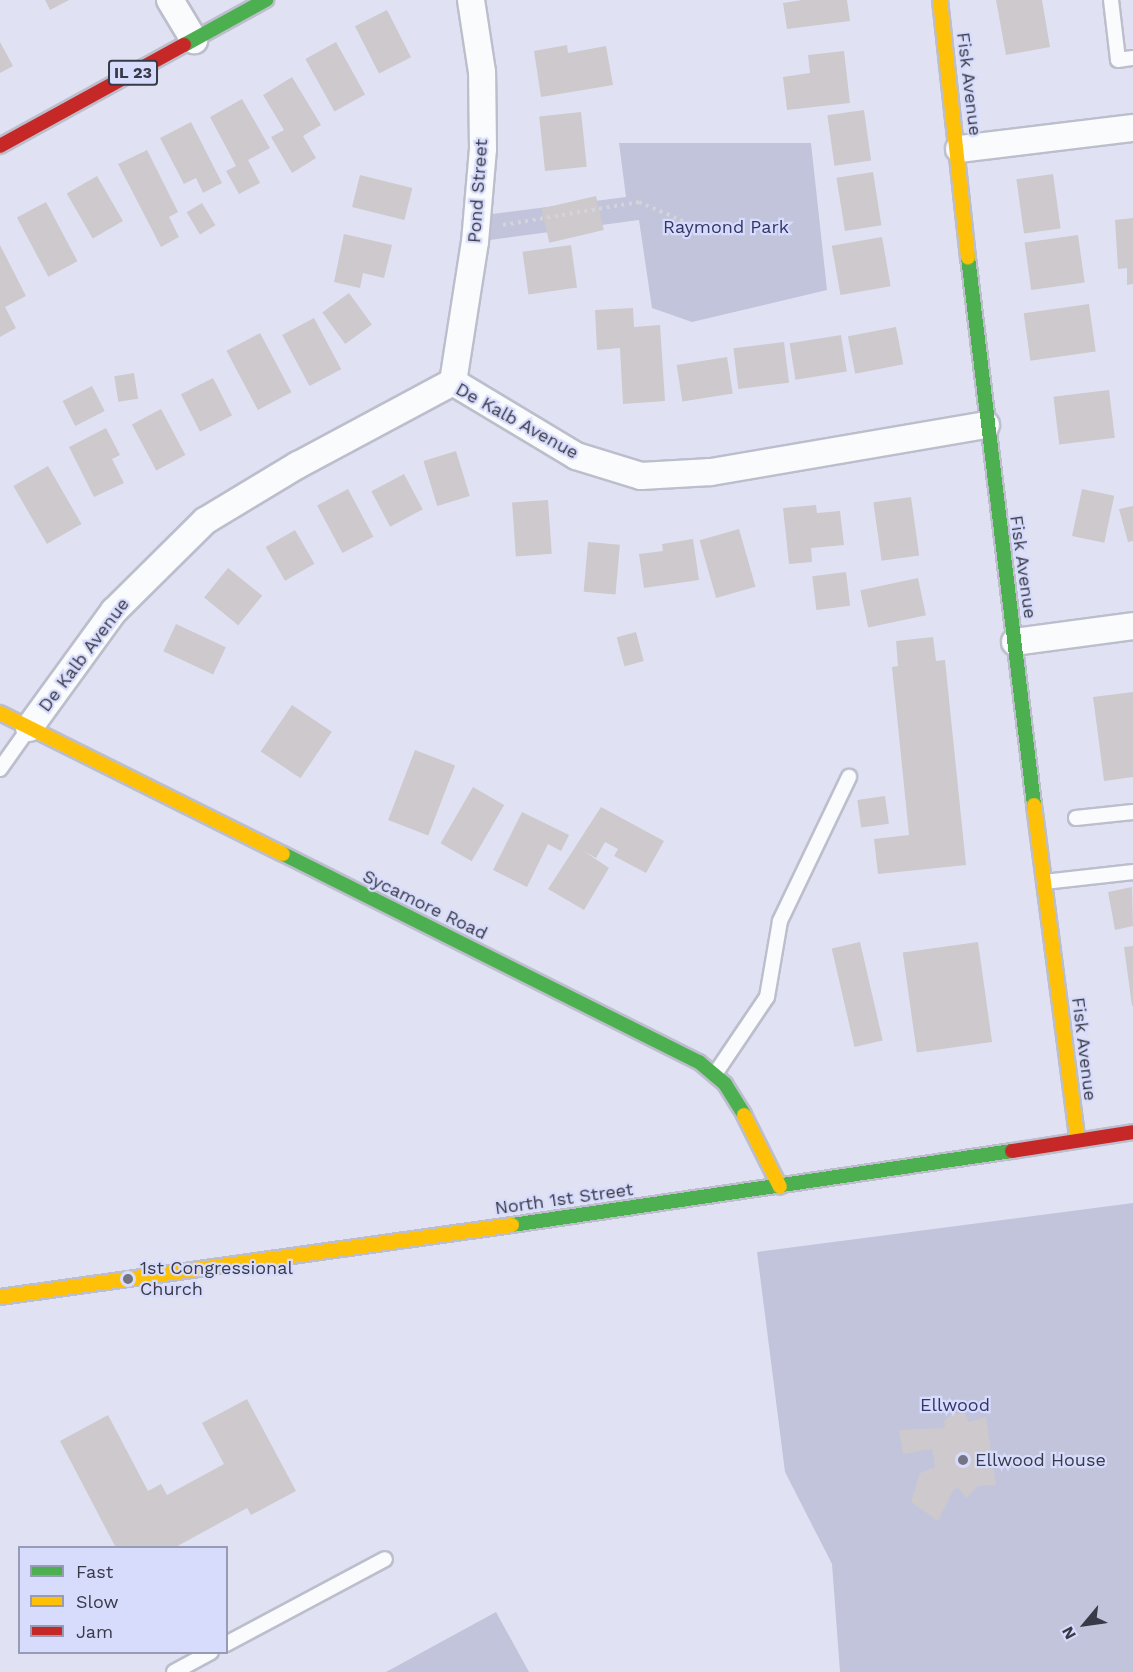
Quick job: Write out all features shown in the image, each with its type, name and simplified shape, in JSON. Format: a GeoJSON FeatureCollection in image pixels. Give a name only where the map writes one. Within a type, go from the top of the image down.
{"type":"FeatureCollection","features":[{"type":"Feature","properties":{"kind":"street"},"geometry":{"type":"LineString","coordinates":[[170,0],[194,40]]}},
{"type":"Feature","properties":{"kind":"street","name":"IL 23"},"geometry":{"type":"LineString","coordinates":[[0,146],[266,0]]}},
{"type":"Feature","properties":{"kind":"street","name":"Pond Street"},"geometry":{"type":"LineString","coordinates":[[453,382],[476,229],[483,149],[482,72],[471,0]]}},
{"type":"Feature","properties":{"kind":"street","name":"Fisk Avenue"},"geometry":{"type":"LineString","coordinates":[[940,0],[959,149],[986,425],[1077,1138]]}},
{"type":"Feature","properties":{"kind":"street"},"geometry":{"type":"LineString","coordinates":[[959,149],[1133,128]]}},
{"type":"Feature","properties":{"kind":"street","name":"De Kalb Avenue"},"geometry":{"type":"LineString","coordinates":[[29,728],[114,611],[205,521],[298,465],[453,382],[576,456],[641,476],[711,472],[986,425]]}},
{"type":"Feature","properties":{"kind":"street"},"geometry":{"type":"LineString","coordinates":[[1015,642],[1133,626]]}},
{"type":"Feature","properties":{"kind":"street","name":"Sycamore Road"},"geometry":{"type":"LineString","coordinates":[[0,712],[699,1062],[715,1074],[736,1100],[780,1187]]}},
{"type":"Feature","properties":{"kind":"street","name":"North 1st Street"},"geometry":{"type":"LineString","coordinates":[[0,1297],[780,1187],[1077,1138],[1133,1131]]}},
{"type":"Feature","properties":{"kind":"lane"},"geometry":{"type":"LineString","coordinates":[[1111,0],[1118,60],[1133,58]]}},
{"type":"Feature","properties":{"kind":"lane"},"geometry":{"type":"LineString","coordinates":[[0,769],[29,728]]}},
{"type":"Feature","properties":{"kind":"lane"},"geometry":{"type":"LineString","coordinates":[[715,1074],[767,998],[780,921],[849,777]]}},
{"type":"Feature","properties":{"kind":"lane"},"geometry":{"type":"LineString","coordinates":[[1076,818],[1133,812]]}},
{"type":"Feature","properties":{"kind":"lane"},"geometry":{"type":"LineString","coordinates":[[1044,882],[1133,872]]}},
{"type":"Feature","properties":{"kind":"lane"},"geometry":{"type":"LineString","coordinates":[[228,1643],[385,1560]]}},
{"type":"Feature","properties":{"kind":"lane"},"geometry":{"type":"LineString","coordinates":[[174,1672],[209,1654]]}},
{"type":"Feature","properties":{"kind":"path"},"geometry":{"type":"LineString","coordinates":[[476,229],[639,202],[692,225]]}},
{"type":"Feature","properties":{"kind":"green space","name":"Raymond Park"},"geometry":{"type":"Polygon","coordinates":[[[619,143],[811,143],[827,290],[692,322],[652,308],[639,220],[475,242],[477,216],[626,197],[619,143]]]}},
{"type":"Feature","properties":{"kind":"green space","name":"Ellwood"},"geometry":{"type":"Polygon","coordinates":[[[1133,1203],[1133,1672],[840,1672],[832,1564],[785,1472],[757,1252],[1133,1203]]]}},
{"type":"Feature","properties":{"kind":"green space"},"geometry":{"type":"Polygon","coordinates":[[[496,1612],[529,1672],[386,1672],[496,1612]]]}},
{"type":"Feature","properties":{"kind":"building"},"geometry":{"type":"Polygon","coordinates":[[[45,0],[69,0],[50,10],[45,0]]]}},
{"type":"Feature","properties":{"kind":"building"},"geometry":{"type":"Polygon","coordinates":[[[802,0],[847,0],[850,21],[787,29],[783,3],[802,0]]]}},
{"type":"Feature","properties":{"kind":"building"},"geometry":{"type":"Polygon","coordinates":[[[996,0],[1042,0],[1050,47],[1006,55],[996,0]]]}},
{"type":"Feature","properties":{"kind":"building"},"geometry":{"type":"Polygon","coordinates":[[[387,10],[411,57],[379,74],[355,26],[387,10]]]}},
{"type":"Feature","properties":{"kind":"building"},"geometry":{"type":"Polygon","coordinates":[[[0,42],[13,66],[0,73],[0,42]]]}},
{"type":"Feature","properties":{"kind":"building"},"geometry":{"type":"Polygon","coordinates":[[[336,42],[365,94],[334,111],[305,59],[336,42]]]}},
{"type":"Feature","properties":{"kind":"building"},"geometry":{"type":"Polygon","coordinates":[[[567,45],[568,53],[606,46],[613,85],[541,97],[534,51],[567,45]]]}},
{"type":"Feature","properties":{"kind":"building"},"geometry":{"type":"Polygon","coordinates":[[[844,51],[850,103],[787,110],[783,77],[810,73],[808,55],[844,51]]]}},
{"type":"Feature","properties":{"kind":"building"},"geometry":{"type":"Polygon","coordinates":[[[292,77],[321,125],[303,136],[316,158],[292,173],[271,137],[284,130],[263,95],[292,77]]]}},
{"type":"Feature","properties":{"kind":"building"},"geometry":{"type":"Polygon","coordinates":[[[242,99],[270,148],[248,160],[260,183],[239,194],[226,171],[236,166],[210,117],[242,99]]]}},
{"type":"Feature","properties":{"kind":"building"},"geometry":{"type":"Polygon","coordinates":[[[864,110],[871,161],[834,166],[827,115],[864,110]]]}},
{"type":"Feature","properties":{"kind":"building"},"geometry":{"type":"Polygon","coordinates":[[[581,112],[587,167],[545,171],[539,116],[581,112]]]}},
{"type":"Feature","properties":{"kind":"building"},"geometry":{"type":"Polygon","coordinates":[[[191,122],[222,183],[203,193],[196,178],[184,184],[160,138],[191,122]]]}},
{"type":"Feature","properties":{"kind":"building"},"geometry":{"type":"Polygon","coordinates":[[[147,150],[178,212],[169,217],[179,237],[161,247],[118,164],[147,150]]]}},
{"type":"Feature","properties":{"kind":"building"},"geometry":{"type":"Polygon","coordinates":[[[873,172],[881,225],[845,231],[836,178],[873,172]]]}},
{"type":"Feature","properties":{"kind":"building"},"geometry":{"type":"Polygon","coordinates":[[[1053,174],[1061,228],[1024,234],[1016,179],[1053,174]]]}},
{"type":"Feature","properties":{"kind":"building"},"geometry":{"type":"Polygon","coordinates":[[[360,175],[412,188],[404,220],[352,207],[360,175]]]}},
{"type":"Feature","properties":{"kind":"building"},"geometry":{"type":"Polygon","coordinates":[[[97,176],[123,221],[93,239],[67,194],[97,176]]]}},
{"type":"Feature","properties":{"kind":"building"},"geometry":{"type":"Polygon","coordinates":[[[596,196],[604,230],[549,243],[541,209],[596,196]]]}},
{"type":"Feature","properties":{"kind":"building"},"geometry":{"type":"Polygon","coordinates":[[[46,202],[77,261],[48,277],[17,217],[46,202]]]}},
{"type":"Feature","properties":{"kind":"building"},"geometry":{"type":"Polygon","coordinates":[[[202,203],[215,225],[200,235],[187,212],[202,203]]]}},
{"type":"Feature","properties":{"kind":"building"},"geometry":{"type":"Polygon","coordinates":[[[1133,218],[1133,284],[1127,285],[1127,268],[1118,269],[1115,220],[1133,218]]]}},
{"type":"Feature","properties":{"kind":"building"},"geometry":{"type":"Polygon","coordinates":[[[344,234],[392,245],[384,278],[363,273],[360,288],[334,282],[344,234]]]}},
{"type":"Feature","properties":{"kind":"building"},"geometry":{"type":"Polygon","coordinates":[[[1078,235],[1085,283],[1031,290],[1025,243],[1078,235]]]}},
{"type":"Feature","properties":{"kind":"building"},"geometry":{"type":"Polygon","coordinates":[[[882,237],[891,286],[840,295],[832,246],[882,237]]]}},
{"type":"Feature","properties":{"kind":"building"},"geometry":{"type":"Polygon","coordinates":[[[0,245],[26,296],[5,307],[16,328],[0,337],[0,245]]]}},
{"type":"Feature","properties":{"kind":"building"},"geometry":{"type":"Polygon","coordinates":[[[571,245],[577,288],[528,294],[522,252],[571,245]]]}},
{"type":"Feature","properties":{"kind":"building"},"geometry":{"type":"Polygon","coordinates":[[[349,293],[372,325],[345,344],[322,312],[349,293]]]}},
{"type":"Feature","properties":{"kind":"building"},"geometry":{"type":"Polygon","coordinates":[[[1089,304],[1096,352],[1030,361],[1024,313],[1089,304]]]}},
{"type":"Feature","properties":{"kind":"building"},"geometry":{"type":"Polygon","coordinates":[[[633,308],[634,327],[660,325],[665,401],[623,404],[620,348],[597,350],[595,310],[633,308]]]}},
{"type":"Feature","properties":{"kind":"building"},"geometry":{"type":"Polygon","coordinates":[[[314,318],[341,369],[309,386],[282,335],[314,318]]]}},
{"type":"Feature","properties":{"kind":"building"},"geometry":{"type":"Polygon","coordinates":[[[896,327],[903,364],[855,374],[848,336],[896,327]]]}},
{"type":"Feature","properties":{"kind":"building"},"geometry":{"type":"Polygon","coordinates":[[[260,333],[291,392],[258,410],[226,351],[260,333]]]}},
{"type":"Feature","properties":{"kind":"building"},"geometry":{"type":"Polygon","coordinates":[[[841,335],[847,372],[795,380],[790,343],[841,335]]]}},
{"type":"Feature","properties":{"kind":"building"},"geometry":{"type":"Polygon","coordinates":[[[784,342],[789,383],[738,389],[733,348],[784,342]]]}},
{"type":"Feature","properties":{"kind":"building"},"geometry":{"type":"Polygon","coordinates":[[[727,357],[733,394],[682,402],[677,365],[727,357]]]}},
{"type":"Feature","properties":{"kind":"building"},"geometry":{"type":"Polygon","coordinates":[[[134,373],[138,399],[118,402],[114,376],[134,373]]]}},
{"type":"Feature","properties":{"kind":"building"},"geometry":{"type":"Polygon","coordinates":[[[213,378],[232,415],[200,432],[181,394],[213,378]]]}},
{"type":"Feature","properties":{"kind":"building"},"geometry":{"type":"Polygon","coordinates":[[[92,386],[105,411],[75,426],[63,401],[92,386]]]}},
{"type":"Feature","properties":{"kind":"building"},"geometry":{"type":"Polygon","coordinates":[[[1109,390],[1115,438],[1059,444],[1053,397],[1109,390]]]}},
{"type":"Feature","properties":{"kind":"building"},"geometry":{"type":"Polygon","coordinates":[[[161,409],[185,455],[156,470],[132,424],[161,409]]]}},
{"type":"Feature","properties":{"kind":"building"},"geometry":{"type":"Polygon","coordinates":[[[106,428],[120,455],[112,459],[124,483],[94,497],[69,447],[106,428]]]}},
{"type":"Feature","properties":{"kind":"building"},"geometry":{"type":"Polygon","coordinates":[[[456,451],[470,496],[437,506],[423,461],[456,451]]]}},
{"type":"Feature","properties":{"kind":"building"},"geometry":{"type":"Polygon","coordinates":[[[48,466],[82,524],[47,544],[13,486],[48,466]]]}},
{"type":"Feature","properties":{"kind":"building"},"geometry":{"type":"Polygon","coordinates":[[[404,474],[423,509],[390,527],[371,491],[404,474]]]}},
{"type":"Feature","properties":{"kind":"building"},"geometry":{"type":"Polygon","coordinates":[[[348,489],[373,537],[342,553],[317,505],[348,489]]]}},
{"type":"Feature","properties":{"kind":"building"},"geometry":{"type":"Polygon","coordinates":[[[1082,489],[1114,496],[1104,543],[1072,536],[1082,489]]]}},
{"type":"Feature","properties":{"kind":"building"},"geometry":{"type":"Polygon","coordinates":[[[911,497],[919,555],[882,561],[873,502],[911,497]]]}},
{"type":"Feature","properties":{"kind":"building"},"geometry":{"type":"Polygon","coordinates":[[[548,500],[552,554],[516,556],[512,503],[548,500]]]}},
{"type":"Feature","properties":{"kind":"building"},"geometry":{"type":"Polygon","coordinates":[[[816,505],[817,513],[840,511],[844,545],[811,548],[812,562],[789,564],[783,508],[816,505]]]}},
{"type":"Feature","properties":{"kind":"building"},"geometry":{"type":"Polygon","coordinates":[[[1133,506],[1133,541],[1128,542],[1119,509],[1133,506]]]}},
{"type":"Feature","properties":{"kind":"building"},"geometry":{"type":"Polygon","coordinates":[[[739,529],[756,587],[716,598],[700,540],[739,529]]]}},
{"type":"Feature","properties":{"kind":"building"},"geometry":{"type":"Polygon","coordinates":[[[295,530],[314,564],[285,581],[266,547],[295,530]]]}},
{"type":"Feature","properties":{"kind":"building"},"geometry":{"type":"Polygon","coordinates":[[[693,539],[699,580],[644,588],[639,554],[663,551],[662,544],[693,539]]]}},
{"type":"Feature","properties":{"kind":"building"},"geometry":{"type":"Polygon","coordinates":[[[588,542],[620,545],[616,595],[584,592],[588,542]]]}},
{"type":"Feature","properties":{"kind":"building"},"geometry":{"type":"Polygon","coordinates":[[[228,568],[262,596],[238,625],[204,598],[228,568]]]}},
{"type":"Feature","properties":{"kind":"building"},"geometry":{"type":"Polygon","coordinates":[[[846,572],[850,606],[816,610],[812,576],[846,572]]]}},
{"type":"Feature","properties":{"kind":"building"},"geometry":{"type":"Polygon","coordinates":[[[918,578],[926,615],[868,627],[860,590],[918,578]]]}},
{"type":"Feature","properties":{"kind":"building"},"geometry":{"type":"Polygon","coordinates":[[[176,624],[226,647],[213,674],[163,651],[176,624]]]}},
{"type":"Feature","properties":{"kind":"building"},"geometry":{"type":"Polygon","coordinates":[[[636,632],[644,661],[624,666],[617,637],[636,632]]]}},
{"type":"Feature","properties":{"kind":"building"},"geometry":{"type":"Polygon","coordinates":[[[933,637],[936,661],[945,660],[966,865],[878,874],[874,839],[909,835],[892,667],[898,666],[896,641],[933,637]]]}},
{"type":"Feature","properties":{"kind":"building"},"geometry":{"type":"Polygon","coordinates":[[[1133,692],[1133,777],[1104,781],[1093,697],[1133,692]]]}},
{"type":"Feature","properties":{"kind":"building"},"geometry":{"type":"Polygon","coordinates":[[[292,705],[332,732],[300,778],[261,751],[292,705]]]}},
{"type":"Feature","properties":{"kind":"building"},"geometry":{"type":"Polygon","coordinates":[[[415,750],[455,765],[428,835],[388,820],[415,750]]]}},
{"type":"Feature","properties":{"kind":"building"},"geometry":{"type":"Polygon","coordinates":[[[473,787],[504,805],[472,861],[440,843],[473,787]]]}},
{"type":"Feature","properties":{"kind":"building"},"geometry":{"type":"Polygon","coordinates":[[[885,796],[889,824],[861,828],[857,800],[885,796]]]}},
{"type":"Feature","properties":{"kind":"building"},"geometry":{"type":"Polygon","coordinates":[[[601,807],[664,841],[646,873],[614,856],[618,849],[605,842],[596,858],[582,850],[609,868],[584,910],[548,889],[601,807]]]}},
{"type":"Feature","properties":{"kind":"building"},"geometry":{"type":"Polygon","coordinates":[[[522,812],[569,835],[561,851],[548,844],[527,887],[493,870],[522,812]]]}},
{"type":"Feature","properties":{"kind":"building"},"geometry":{"type":"Polygon","coordinates":[[[1132,887],[1133,926],[1115,930],[1108,892],[1132,887]]]}},
{"type":"Feature","properties":{"kind":"building"},"geometry":{"type":"Polygon","coordinates":[[[860,942],[883,1040],[854,1047],[832,949],[860,942]]]}},
{"type":"Feature","properties":{"kind":"building"},"geometry":{"type":"Polygon","coordinates":[[[978,942],[992,1042],[917,1053],[903,953],[978,942]]]}},
{"type":"Feature","properties":{"kind":"building"},"geometry":{"type":"Polygon","coordinates":[[[1133,946],[1133,1006],[1132,1006],[1124,947],[1133,946]]]}},
{"type":"Feature","properties":{"kind":"building"},"geometry":{"type":"Polygon","coordinates":[[[247,1399],[296,1491],[251,1515],[247,1508],[178,1546],[115,1546],[60,1441],[108,1415],[148,1491],[161,1484],[167,1495],[224,1464],[202,1423],[247,1399]]]}},
{"type":"Feature","properties":{"kind":"building","name":"Ellwood House"},"geometry":{"type":"Polygon","coordinates":[[[953,1413],[965,1414],[969,1422],[986,1417],[996,1485],[978,1486],[966,1498],[958,1488],[954,1489],[938,1521],[911,1502],[920,1473],[935,1467],[932,1449],[903,1454],[899,1430],[945,1428],[944,1421],[953,1413]]]}},
{"type":"Feature","properties":{"kind":"traffic: fast"},"geometry":{"type":"LineString","coordinates":[[184,45],[266,0]]}},
{"type":"Feature","properties":{"kind":"traffic: fast"},"geometry":{"type":"LineString","coordinates":[[968,257],[1034,805]]}},
{"type":"Feature","properties":{"kind":"traffic: fast"},"geometry":{"type":"LineString","coordinates":[[283,854],[699,1062],[725,1084],[744,1115]]}},
{"type":"Feature","properties":{"kind":"traffic: fast"},"geometry":{"type":"LineString","coordinates":[[512,1225],[1012,1151]]}},
{"type":"Feature","properties":{"kind":"traffic: slow"},"geometry":{"type":"LineString","coordinates":[[940,0],[968,257]]}},
{"type":"Feature","properties":{"kind":"traffic: slow"},"geometry":{"type":"LineString","coordinates":[[0,713],[283,854]]}},
{"type":"Feature","properties":{"kind":"traffic: slow"},"geometry":{"type":"LineString","coordinates":[[1034,805],[1077,1138]]}},
{"type":"Feature","properties":{"kind":"traffic: slow"},"geometry":{"type":"LineString","coordinates":[[744,1115],[780,1187]]}},
{"type":"Feature","properties":{"kind":"traffic: slow"},"geometry":{"type":"LineString","coordinates":[[0,1297],[512,1225]]}},
{"type":"Feature","properties":{"kind":"traffic: jam"},"geometry":{"type":"LineString","coordinates":[[0,146],[184,45]]}},
{"type":"Feature","properties":{"kind":"traffic: jam"},"geometry":{"type":"LineString","coordinates":[[1012,1151],[1133,1132]]}},
{"type":"Feature","properties":{"kind":"place","name":"1st Congressional Church"},"geometry":{"type":"Point","coordinates":[128,1279]}},
{"type":"Feature","properties":{"kind":"place","name":"Ellwood House"},"geometry":{"type":"Point","coordinates":[963,1460]}}]}
